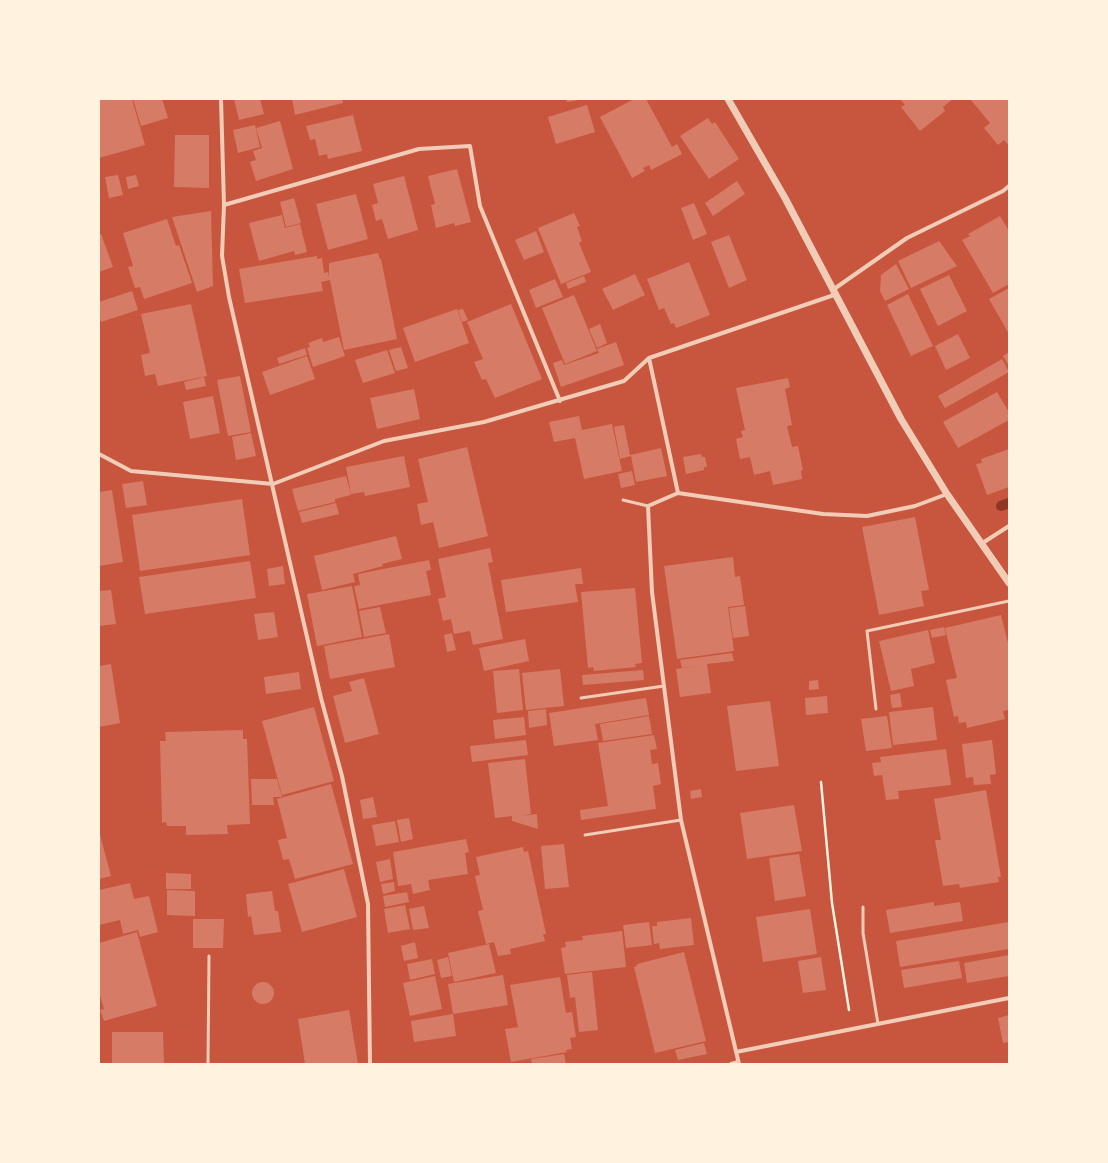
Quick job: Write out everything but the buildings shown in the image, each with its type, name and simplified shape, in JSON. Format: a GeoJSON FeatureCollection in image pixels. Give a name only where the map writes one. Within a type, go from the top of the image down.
{"type":"FeatureCollection","features":[{"type":"Feature","properties":{"kind":"street"},"geometry":{"type":"LineString","coordinates":[[221,99],[224,205],[222,256],[229,297],[321,698],[342,776],[368,904],[370,1064]]}},
{"type":"Feature","properties":{"kind":"street"},"geometry":{"type":"LineString","coordinates":[[728,99],[785,198],[836,292],[901,419],[947,494],[1009,582]]}},
{"type":"Feature","properties":{"kind":"street"},"geometry":{"type":"LineString","coordinates":[[224,205],[419,149],[470,146],[480,206],[560,401]]}},
{"type":"Feature","properties":{"kind":"street"},"geometry":{"type":"LineString","coordinates":[[99,454],[131,471],[273,484],[384,441],[484,422],[560,401],[624,381],[649,358],[836,292],[907,238],[1003,191],[1009,186]]}},
{"type":"Feature","properties":{"kind":"street"},"geometry":{"type":"LineString","coordinates":[[649,358],[678,493]]}},
{"type":"Feature","properties":{"kind":"street"},"geometry":{"type":"LineString","coordinates":[[731,1064],[739,1063],[681,820],[652,592],[648,506],[678,493],[823,514],[867,516],[915,506],[947,494]]}},
{"type":"Feature","properties":{"kind":"street"},"geometry":{"type":"LineString","coordinates":[[981,544],[1009,526]]}},
{"type":"Feature","properties":{"kind":"street"},"geometry":{"type":"LineString","coordinates":[[736,1052],[1009,998]]}},
{"type":"Feature","properties":{"kind":"lane"},"geometry":{"type":"LineString","coordinates":[[623,500],[648,506]]}},
{"type":"Feature","properties":{"kind":"lane"},"geometry":{"type":"LineString","coordinates":[[876,709],[867,631],[1009,601]]}},
{"type":"Feature","properties":{"kind":"lane"},"geometry":{"type":"LineString","coordinates":[[581,698],[664,686]]}},
{"type":"Feature","properties":{"kind":"lane"},"geometry":{"type":"LineString","coordinates":[[585,835],[681,820]]}},
{"type":"Feature","properties":{"kind":"lane"},"geometry":{"type":"LineString","coordinates":[[863,907],[863,933],[878,1024]]}},
{"type":"Feature","properties":{"kind":"lane"},"geometry":{"type":"LineString","coordinates":[[208,1064],[210,956]]}},
{"type":"Feature","properties":{"kind":"path"},"geometry":{"type":"LineString","coordinates":[[821,782],[832,904],[852,1029]]}},
{"type":"Feature","properties":{"kind":"waterway"},"geometry":{"type":"LineString","coordinates":[[1001,506],[1009,503]]}}]}
